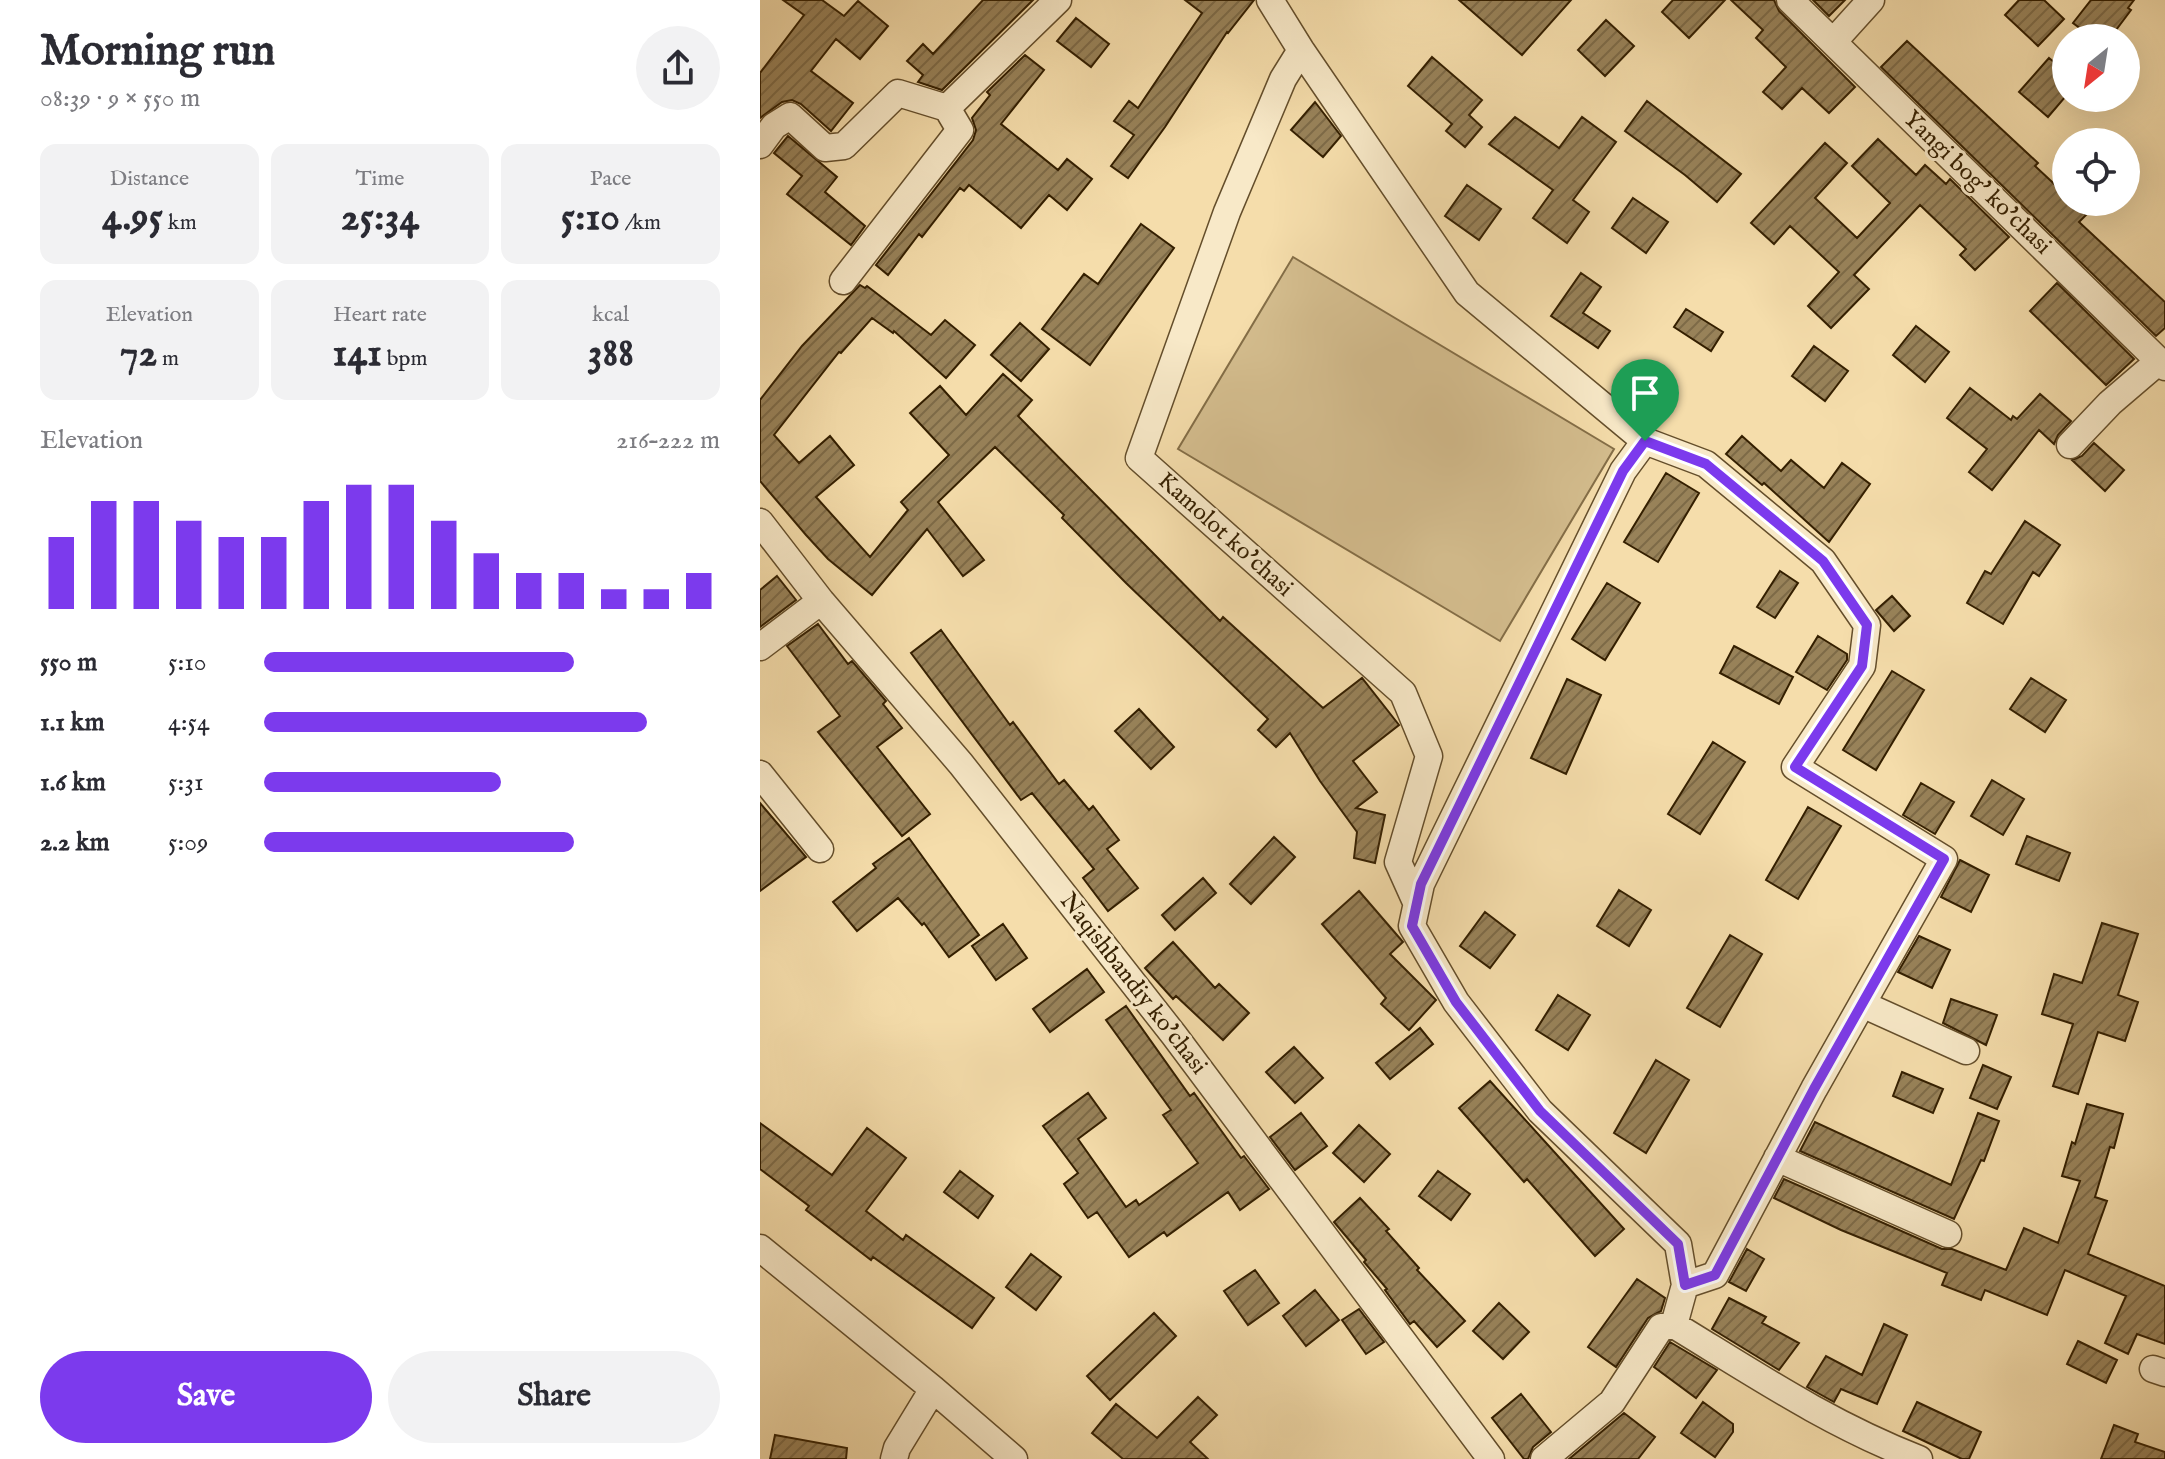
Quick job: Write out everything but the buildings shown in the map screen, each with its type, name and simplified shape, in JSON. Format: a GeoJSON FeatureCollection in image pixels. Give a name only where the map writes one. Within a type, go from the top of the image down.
{"type":"FeatureCollection","features":[{"type":"Feature","properties":{"kind":"street"},"geometry":{"type":"LineString","coordinates":[[947,108],[1058,0]]}},
{"type":"Feature","properties":{"kind":"street"},"geometry":{"type":"LineString","coordinates":[[1270,0],[1467,293],[1645,441],[1706,464],[1823,561],[1867,625],[1862,666],[1795,767],[1944,859],[1715,1275],[1685,1285]]}},
{"type":"Feature","properties":{"kind":"street","name":"Yangi bog' ko'chasi"},"geometry":{"type":"LineString","coordinates":[[1790,0],[2162,364]]}},
{"type":"Feature","properties":{"kind":"street"},"geometry":{"type":"LineString","coordinates":[[1833,42],[1871,0]]}},
{"type":"Feature","properties":{"kind":"street","name":"Kamolot ko'chasi"},"geometry":{"type":"LineString","coordinates":[[1301,50],[1283,79],[1227,212],[1139,458],[1403,693],[1429,756],[1398,862],[1414,914]]}},
{"type":"Feature","properties":{"kind":"street"},"geometry":{"type":"LineString","coordinates":[[760,145],[774,126],[790,116],[825,148],[844,146],[898,93],[947,108],[960,130],[843,281]]}},
{"type":"Feature","properties":{"kind":"street"},"geometry":{"type":"LineString","coordinates":[[2070,445],[2110,403],[2162,364]]}},
{"type":"Feature","properties":{"kind":"street"},"geometry":{"type":"LineString","coordinates":[[1645,441],[1623,471],[1421,884],[1414,914],[1456,1002],[1540,1111],[1678,1244],[1685,1285],[1674,1325]]}},
{"type":"Feature","properties":{"kind":"street","name":"Naqishbandiy ko'chasi"},"geometry":{"type":"LineString","coordinates":[[760,522],[821,601],[961,764],[1174,1035],[1491,1459]]}},
{"type":"Feature","properties":{"kind":"street"},"geometry":{"type":"LineString","coordinates":[[760,647],[821,601]]}},
{"type":"Feature","properties":{"kind":"street"},"geometry":{"type":"LineString","coordinates":[[760,774],[820,849]]}},
{"type":"Feature","properties":{"kind":"street"},"geometry":{"type":"LineString","coordinates":[[1862,1004],[1966,1051]]}},
{"type":"Feature","properties":{"kind":"street"},"geometry":{"type":"LineString","coordinates":[[1777,1158],[1948,1234]]}},
{"type":"Feature","properties":{"kind":"street"},"geometry":{"type":"LineString","coordinates":[[760,1248],[1014,1459]]}},
{"type":"Feature","properties":{"kind":"street"},"geometry":{"type":"LineString","coordinates":[[1544,1459],[1612,1402],[1661,1327],[1674,1325],[1823,1416],[1919,1459]]}},
{"type":"Feature","properties":{"kind":"street"},"geometry":{"type":"LineString","coordinates":[[894,1459],[897,1448],[933,1389]]}},
{"type":"Feature","properties":{"kind":"shaded area"},"geometry":{"type":"Polygon","coordinates":[[[1293,257],[1614,449],[1500,641],[1178,449],[1293,257]]]}},
{"type":"Feature","properties":{"kind":"route"},"geometry":{"type":"LineString","coordinates":[[1645,441],[1706,464],[1823,561],[1867,625],[1862,666],[1795,767],[1944,859],[1814,1089],[1715,1275],[1685,1285],[1678,1244],[1540,1111],[1456,1002],[1412,926],[1421,884],[1478,765],[1623,471],[1645,441]]}}]}
